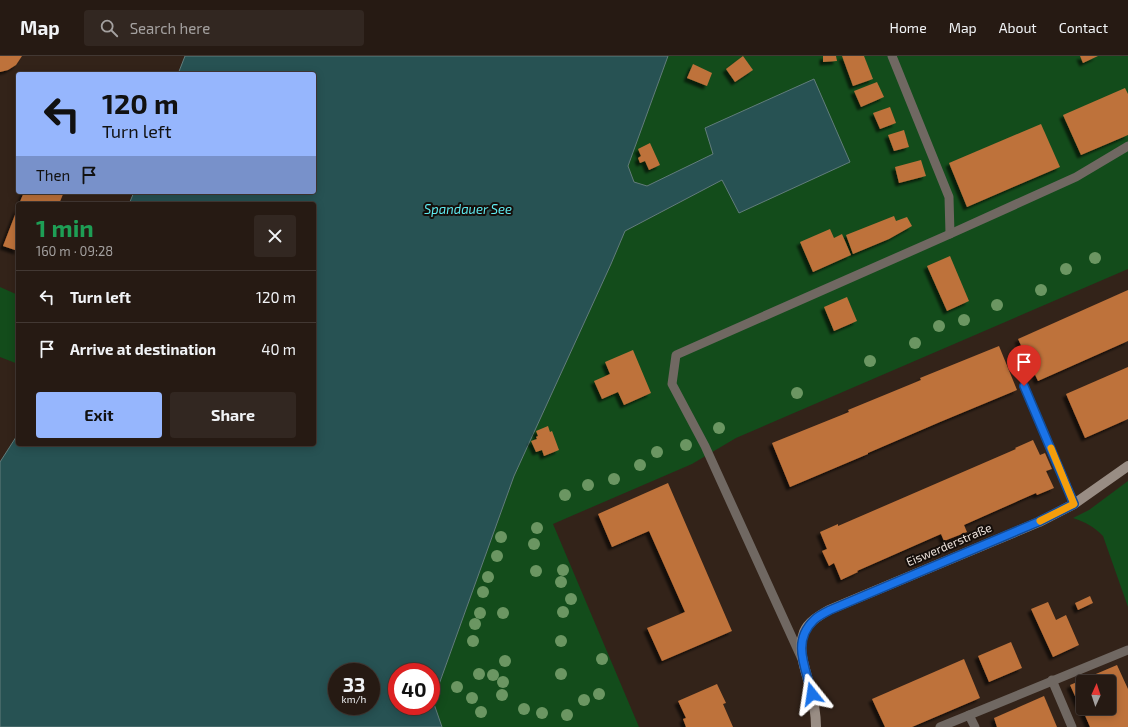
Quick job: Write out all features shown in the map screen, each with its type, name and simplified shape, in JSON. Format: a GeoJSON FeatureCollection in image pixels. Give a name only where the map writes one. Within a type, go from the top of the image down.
{"type":"FeatureCollection","features":[{"type":"Feature","properties":{"kind":"street","name":"Eiswerderstraße"},"geometry":{"type":"LineString","coordinates":[[816,727],[815,706],[802,659],[801,643],[804,631],[815,619],[830,610],[1038,522],[1074,504],[1128,466]]}},
{"type":"Feature","properties":{"kind":"lane"},"geometry":{"type":"LineString","coordinates":[[892,56],[949,197],[950,234],[1076,177],[1128,146]]}},
{"type":"Feature","properties":{"kind":"lane","name":"Eiswerderstraße"},"geometry":{"type":"LineString","coordinates":[[802,659],[705,446],[672,384],[676,355],[950,234]]}},
{"type":"Feature","properties":{"kind":"lane"},"geometry":{"type":"LineString","coordinates":[[1024,386],[1074,504]]}},
{"type":"Feature","properties":{"kind":"lane"},"geometry":{"type":"LineString","coordinates":[[940,727],[1128,650]]}},
{"type":"Feature","properties":{"kind":"lane"},"geometry":{"type":"LineString","coordinates":[[1052,680],[1072,727]]}},
{"type":"Feature","properties":{"kind":"lane"},"geometry":{"type":"LineString","coordinates":[[970,715],[975,727]]}},
{"type":"Feature","properties":{"kind":"green space"},"geometry":{"type":"Polygon","coordinates":[[[668,56],[1128,56],[1128,269],[736,438],[692,464],[553,524],[639,727],[442,727],[438,715],[440,715],[440,682],[514,476],[625,231],[722,180],[739,212],[705,128],[714,154],[647,186],[634,182],[628,166],[668,56]]]}},
{"type":"Feature","properties":{"kind":"green space"},"geometry":{"type":"Polygon","coordinates":[[[0,287],[16,294],[16,363],[0,357],[0,287]]]}},
{"type":"Feature","properties":{"kind":"green space"},"geometry":{"type":"Polygon","coordinates":[[[1128,481],[1128,607],[1103,536],[1090,525],[1073,518],[1089,510],[1128,481]]]}},
{"type":"Feature","properties":{"kind":"water","name":"Spandauer See"},"geometry":{"type":"Polygon","coordinates":[[[185,56],[668,56],[628,166],[634,182],[647,186],[713,154],[705,128],[814,79],[850,162],[739,213],[722,180],[625,231],[514,476],[440,682],[440,663],[388,663],[388,715],[438,715],[442,727],[0,727],[0,462],[16,437],[16,446],[316,446],[316,202],[130,202],[133,194],[316,194],[316,72],[179,72],[185,56]]]}},
{"type":"Feature","properties":{"kind":"building"},"geometry":{"type":"Polygon","coordinates":[[[0,56],[22,56],[16,65],[8,70],[0,72],[0,56]]]}},
{"type":"Feature","properties":{"kind":"building"},"geometry":{"type":"Polygon","coordinates":[[[743,56],[753,70],[735,82],[726,69],[743,56]]]}},
{"type":"Feature","properties":{"kind":"building"},"geometry":{"type":"Polygon","coordinates":[[[823,56],[836,56],[837,61],[823,62],[823,56]]]}},
{"type":"Feature","properties":{"kind":"building"},"geometry":{"type":"Polygon","coordinates":[[[842,56],[864,56],[873,79],[853,86],[842,56]]]}},
{"type":"Feature","properties":{"kind":"building"},"geometry":{"type":"Polygon","coordinates":[[[1080,56],[1098,56],[1083,63],[1080,56]]]}},
{"type":"Feature","properties":{"kind":"building"},"geometry":{"type":"Polygon","coordinates":[[[693,64],[712,73],[707,86],[687,78],[693,64]]]}},
{"type":"Feature","properties":{"kind":"building"},"geometry":{"type":"Polygon","coordinates":[[[877,82],[884,97],[861,107],[854,91],[877,82]]]}},
{"type":"Feature","properties":{"kind":"building"},"geometry":{"type":"Polygon","coordinates":[[[1125,88],[1128,94],[1128,135],[1081,155],[1063,115],[1125,88]]]}},
{"type":"Feature","properties":{"kind":"building"},"geometry":{"type":"Polygon","coordinates":[[[890,107],[896,123],[880,129],[873,113],[890,107]]]}},
{"type":"Feature","properties":{"kind":"building"},"geometry":{"type":"Polygon","coordinates":[[[1041,124],[1060,167],[967,207],[949,163],[1041,124]]]}},
{"type":"Feature","properties":{"kind":"building"},"geometry":{"type":"Polygon","coordinates":[[[904,130],[909,147],[894,151],[888,135],[904,130]]]}},
{"type":"Feature","properties":{"kind":"building"},"geometry":{"type":"Polygon","coordinates":[[[650,143],[660,165],[649,170],[645,161],[640,163],[638,158],[641,156],[638,149],[650,143]]]}},
{"type":"Feature","properties":{"kind":"building"},"geometry":{"type":"Polygon","coordinates":[[[921,160],[926,176],[899,183],[895,167],[921,160]]]}},
{"type":"Feature","properties":{"kind":"building"},"geometry":{"type":"Polygon","coordinates":[[[23,194],[63,194],[60,202],[20,202],[23,194]]]}},
{"type":"Feature","properties":{"kind":"building"},"geometry":{"type":"Polygon","coordinates":[[[16,212],[16,250],[3,246],[16,212]]]}},
{"type":"Feature","properties":{"kind":"building"},"geometry":{"type":"Polygon","coordinates":[[[894,216],[896,221],[907,217],[912,226],[889,239],[853,254],[846,235],[894,216]]]}},
{"type":"Feature","properties":{"kind":"building"},"geometry":{"type":"Polygon","coordinates":[[[830,229],[834,238],[842,234],[851,255],[813,272],[800,242],[830,229]]]}},
{"type":"Feature","properties":{"kind":"building"},"geometry":{"type":"Polygon","coordinates":[[[950,256],[969,301],[947,311],[927,266],[950,256]]]}},
{"type":"Feature","properties":{"kind":"building"},"geometry":{"type":"Polygon","coordinates":[[[1128,290],[1128,341],[1038,381],[1018,339],[1128,290]]]}},
{"type":"Feature","properties":{"kind":"building"},"geometry":{"type":"Polygon","coordinates":[[[847,297],[857,321],[834,331],[824,307],[847,297]]]}},
{"type":"Feature","properties":{"kind":"building"},"geometry":{"type":"Polygon","coordinates":[[[999,346],[1017,390],[790,487],[772,443],[849,412],[848,410],[921,380],[920,378],[999,346]]]}},
{"type":"Feature","properties":{"kind":"building"},"geometry":{"type":"Polygon","coordinates":[[[633,350],[651,393],[624,405],[618,392],[602,399],[594,381],[610,374],[605,362],[633,350]]]}},
{"type":"Feature","properties":{"kind":"building"},"geometry":{"type":"Polygon","coordinates":[[[1128,367],[1128,419],[1085,438],[1066,394],[1128,367]]]}},
{"type":"Feature","properties":{"kind":"building"},"geometry":{"type":"Polygon","coordinates":[[[548,426],[550,432],[552,431],[559,450],[544,456],[542,450],[536,452],[531,441],[537,439],[536,437],[538,436],[536,431],[548,426]]]}},
{"type":"Feature","properties":{"kind":"building"},"geometry":{"type":"Polygon","coordinates":[[[1033,440],[1040,455],[1045,453],[1052,469],[1046,471],[1054,488],[1037,495],[1036,493],[964,525],[967,532],[944,541],[941,534],[857,571],[858,572],[841,580],[834,563],[829,566],[822,551],[827,549],[820,532],[838,524],[838,526],[1016,449],[1015,448],[1033,440]]]}},
{"type":"Feature","properties":{"kind":"building"},"geometry":{"type":"Polygon","coordinates":[[[668,483],[732,631],[662,661],[647,628],[685,612],[649,531],[612,547],[598,514],[668,483]]]}},
{"type":"Feature","properties":{"kind":"building"},"geometry":{"type":"Polygon","coordinates":[[[1090,596],[1093,603],[1078,610],[1075,603],[1090,596]]]}},
{"type":"Feature","properties":{"kind":"building"},"geometry":{"type":"Polygon","coordinates":[[[1048,602],[1056,620],[1066,615],[1079,645],[1053,657],[1031,609],[1048,602]]]}},
{"type":"Feature","properties":{"kind":"building"},"geometry":{"type":"Polygon","coordinates":[[[1011,642],[1022,668],[989,682],[978,656],[1011,642]]]}},
{"type":"Feature","properties":{"kind":"building"},"geometry":{"type":"Polygon","coordinates":[[[964,659],[980,698],[912,727],[885,727],[872,699],[964,659]]]}},
{"type":"Feature","properties":{"kind":"building"},"geometry":{"type":"Polygon","coordinates":[[[1117,665],[1128,689],[1128,727],[1090,727],[1085,715],[1116,715],[1116,675],[1094,675],[1117,665]]]}},
{"type":"Feature","properties":{"kind":"building"},"geometry":{"type":"Polygon","coordinates":[[[1076,682],[1076,698],[1070,685],[1076,682]]]}},
{"type":"Feature","properties":{"kind":"building"},"geometry":{"type":"Polygon","coordinates":[[[717,684],[726,703],[723,704],[733,727],[686,727],[683,719],[686,718],[678,701],[717,684]]]}},
{"type":"Feature","properties":{"kind":"building"},"geometry":{"type":"Polygon","coordinates":[[[1044,696],[1057,727],[997,727],[994,718],[1044,696]]]}},
{"type":"Feature","properties":{"kind":"slow traffic"},"geometry":{"type":"LineString","coordinates":[[1040,521],[1074,504],[1051,448]]}},
{"type":"Feature","properties":{"kind":"route"},"geometry":{"type":"LineString","coordinates":[[812,694],[802,659],[801,643],[804,631],[815,619],[830,610],[1038,522],[1074,504],[1024,386]]}}]}
